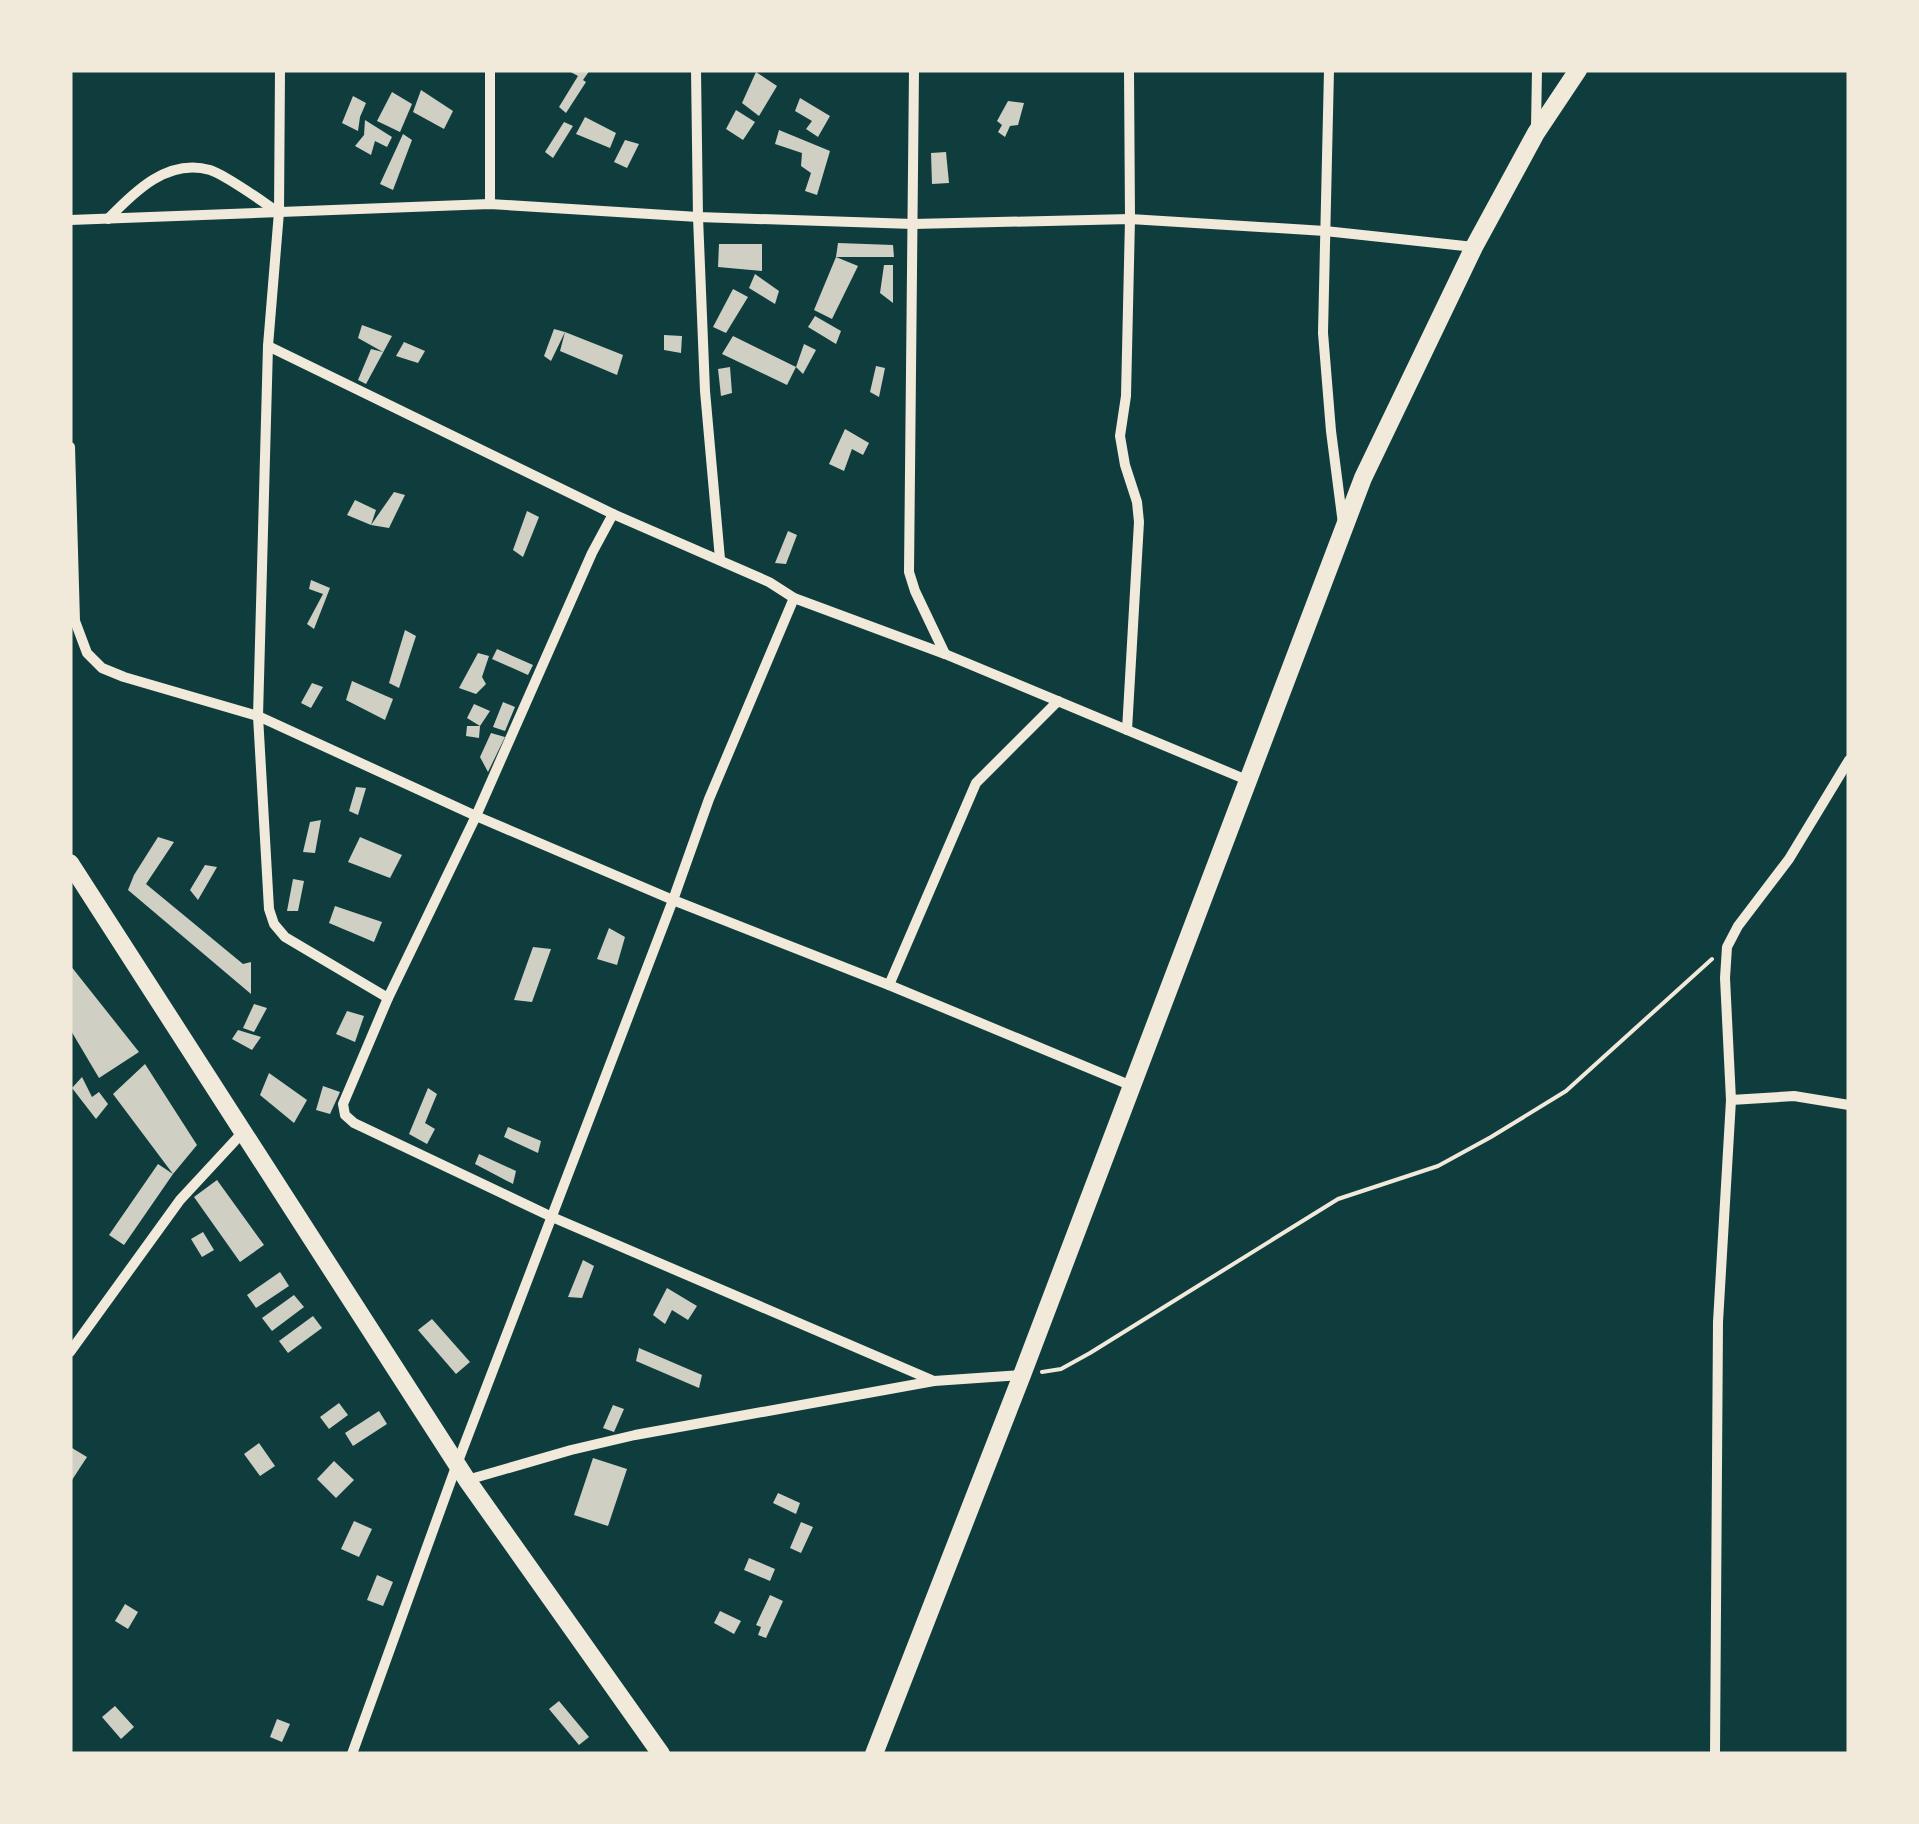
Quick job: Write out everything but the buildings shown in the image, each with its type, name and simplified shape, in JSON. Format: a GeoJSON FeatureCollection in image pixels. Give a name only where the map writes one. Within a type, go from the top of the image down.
{"type":"FeatureCollection","features":[{"type":"Feature","properties":{"kind":"highway"},"geometry":{"type":"LineString","coordinates":[[874,1754],[1363,478],[1474,246],[1536,134],[1578,70]]}},
{"type":"Feature","properties":{"kind":"highway"},"geometry":{"type":"LineString","coordinates":[[70,862],[462,1472],[662,1754]]}},
{"type":"Feature","properties":{"kind":"street"},"geometry":{"type":"LineString","coordinates":[[280,70],[279,212],[268,346],[258,716],[269,909],[274,924],[286,937],[388,998]]}},
{"type":"Feature","properties":{"kind":"street"},"geometry":{"type":"LineString","coordinates":[[490,70],[490,204]]}},
{"type":"Feature","properties":{"kind":"street"},"geometry":{"type":"LineString","coordinates":[[696,70],[705,391],[720,559]]}},
{"type":"Feature","properties":{"kind":"street"},"geometry":{"type":"LineString","coordinates":[[914,70],[909,572],[946,654]]}},
{"type":"Feature","properties":{"kind":"street"},"geometry":{"type":"LineString","coordinates":[[1127,730],[1139,522],[1120,436],[1126,396],[1129,70]]}},
{"type":"Feature","properties":{"kind":"street"},"geometry":{"type":"LineString","coordinates":[[1330,70],[1323,332],[1344,530]]}},
{"type":"Feature","properties":{"kind":"street"},"geometry":{"type":"LineString","coordinates":[[1536,134],[1537,70]]}},
{"type":"Feature","properties":{"kind":"street"},"geometry":{"type":"LineString","coordinates":[[108,219],[139,187],[180,168],[212,170],[279,212]]}},
{"type":"Feature","properties":{"kind":"street"},"geometry":{"type":"LineString","coordinates":[[70,220],[490,204],[913,224],[1130,219],[1325,231],[1474,246]]}},
{"type":"Feature","properties":{"kind":"street"},"geometry":{"type":"LineString","coordinates":[[268,346],[612,514],[769,582],[794,598],[946,654],[1248,780]]}},
{"type":"Feature","properties":{"kind":"street"},"geometry":{"type":"LineString","coordinates":[[70,447],[75,621],[88,653],[102,668],[258,716],[476,816],[673,900],[1132,1086]]}},
{"type":"Feature","properties":{"kind":"street"},"geometry":{"type":"LineString","coordinates":[[612,514],[476,816],[388,998],[343,1104],[345,1115],[354,1123],[552,1217],[934,1381]]}},
{"type":"Feature","properties":{"kind":"street"},"geometry":{"type":"LineString","coordinates":[[352,1754],[462,1472],[552,1217],[708,800],[794,598]]}},
{"type":"Feature","properties":{"kind":"street"},"geometry":{"type":"LineString","coordinates":[[889,985],[976,783],[1058,700]]}},
{"type":"Feature","properties":{"kind":"street"},"geometry":{"type":"LineString","coordinates":[[1714,1754],[1718,1322],[1731,1100],[1727,947],[1738,926],[1789,859],[1849,760]]}},
{"type":"Feature","properties":{"kind":"street"},"geometry":{"type":"LineString","coordinates":[[1731,1100],[1794,1096],[1849,1105]]}},
{"type":"Feature","properties":{"kind":"street"},"geometry":{"type":"LineString","coordinates":[[70,1352],[180,1200],[243,1132]]}},
{"type":"Feature","properties":{"kind":"street"},"geometry":{"type":"LineString","coordinates":[[462,1472],[634,1435],[934,1381],[1022,1376]]}},
{"type":"Feature","properties":{"kind":"path"},"geometry":{"type":"LineString","coordinates":[[1022,1376],[1061,1369],[1338,1199],[1438,1166],[1491,1137],[1566,1091],[1727,947]]}}]}
